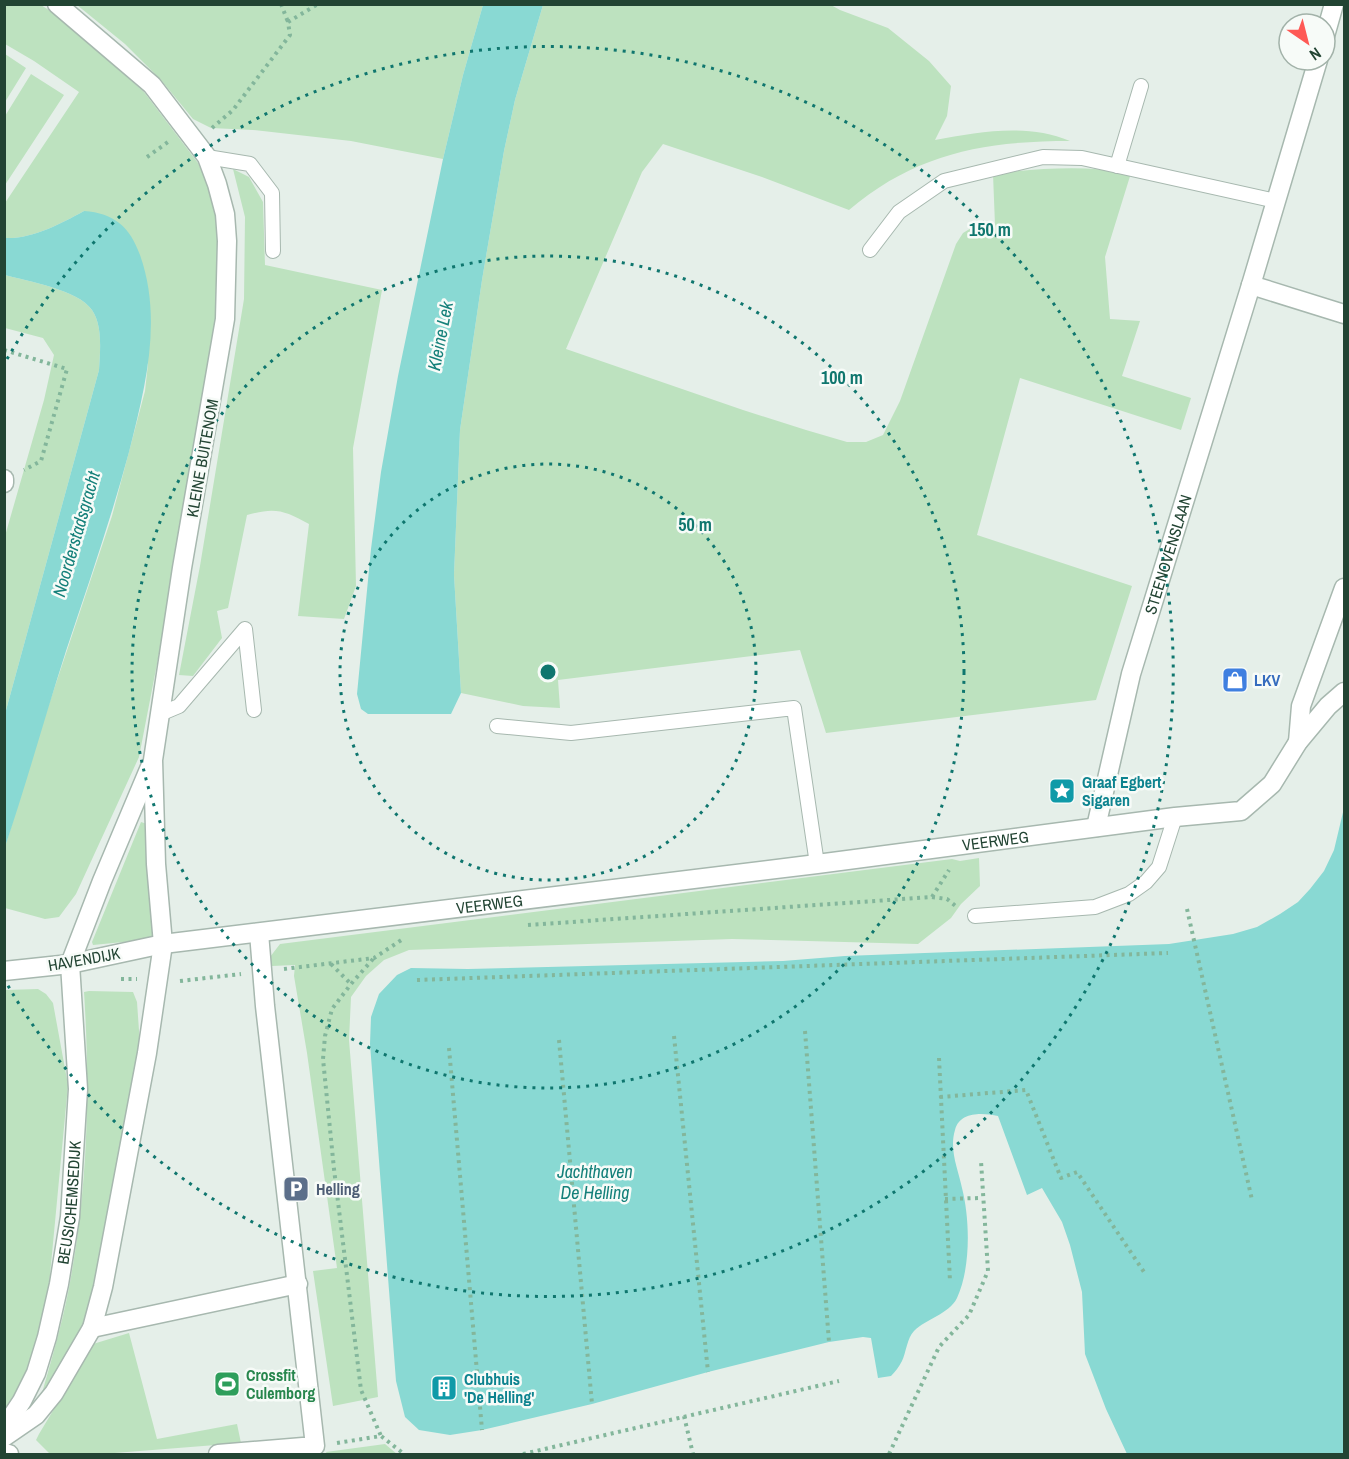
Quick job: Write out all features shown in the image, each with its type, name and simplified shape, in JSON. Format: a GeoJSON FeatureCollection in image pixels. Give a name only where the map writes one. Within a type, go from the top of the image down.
{"type":"FeatureCollection","features":[{"type":"Feature","properties":{"kind":"street","name":"KLEINE BUITENOM"},"geometry":{"type":"LineString","coordinates":[[57,4],[152,85],[207,158],[225,214],[227,241],[225,319],[182,568],[153,760],[156,864],[163,944]]}},
{"type":"Feature","properties":{"kind":"street","name":"STEENOVENSLAAN"},"geometry":{"type":"LineString","coordinates":[[1096,827],[1131,674],[1314,72]]}},
{"type":"Feature","properties":{"kind":"street"},"geometry":{"type":"LineString","coordinates":[[1251,285],[1344,314]]}},
{"type":"Feature","properties":{"kind":"street","name":"VEERWEG"},"geometry":{"type":"LineString","coordinates":[[1298,742],[1301,706],[1344,588]]}},
{"type":"Feature","properties":{"kind":"street","name":"VEERWEG"},"geometry":{"type":"LineString","coordinates":[[163,944],[817,864],[964,843],[1241,811],[1272,784],[1298,742],[1328,706],[1344,692]]}},
{"type":"Feature","properties":{"kind":"street","name":"KLEINE BUITENOM"},"geometry":{"type":"LineString","coordinates":[[70,964],[153,760]]}},
{"type":"Feature","properties":{"kind":"street"},"geometry":{"type":"LineString","coordinates":[[218,1455],[316,1450],[259,933]]}},
{"type":"Feature","properties":{"kind":"street"},"geometry":{"type":"LineString","coordinates":[[4,1437],[36,1415],[54,1394],[92,1328],[103,1287],[147,1053],[163,944]]}},
{"type":"Feature","properties":{"kind":"street","name":"HAVENDIJK"},"geometry":{"type":"LineString","coordinates":[[4,971],[70,964],[163,944]]}},
{"type":"Feature","properties":{"kind":"street","name":"BEUSICHEMSEDIJK"},"geometry":{"type":"LineString","coordinates":[[4,1428],[22,1401],[36,1373],[59,1284],[70,1217],[78,1089],[70,964]]}},
{"type":"Feature","properties":{"kind":"street"},"geometry":{"type":"LineString","coordinates":[[92,1328],[298,1284]]}},
{"type":"Feature","properties":{"kind":"street"},"geometry":{"type":"LineString","coordinates":[[4,1453],[9,1455]]}},
{"type":"Feature","properties":{"kind":"lane"},"geometry":{"type":"LineString","coordinates":[[1116,166],[1141,86]]}},
{"type":"Feature","properties":{"kind":"lane"},"geometry":{"type":"LineString","coordinates":[[870,250],[899,212],[944,181],[1043,157],[1082,158],[1276,201]]}},
{"type":"Feature","properties":{"kind":"lane"},"geometry":{"type":"LineString","coordinates":[[207,158],[250,164],[272,194],[273,252]]}},
{"type":"Feature","properties":{"kind":"lane"},"geometry":{"type":"LineString","coordinates":[[160,714],[179,706],[245,629],[254,710]]}},
{"type":"Feature","properties":{"kind":"lane"},"geometry":{"type":"LineString","coordinates":[[497,726],[571,733],[794,708],[817,864]]}},
{"type":"Feature","properties":{"kind":"lane"},"geometry":{"type":"LineString","coordinates":[[975,916],[1095,907],[1129,894],[1146,882],[1159,867],[1175,817]]}},
{"type":"Feature","properties":{"kind":"path"},"geometry":{"type":"LineString","coordinates":[[196,142],[233,110],[290,35],[281,4]]}},
{"type":"Feature","properties":{"kind":"path"},"geometry":{"type":"LineString","coordinates":[[288,22],[318,4]]}},
{"type":"Feature","properties":{"kind":"path"},"geometry":{"type":"LineString","coordinates":[[147,158],[175,136]]}},
{"type":"Feature","properties":{"kind":"path"},"geometry":{"type":"LineString","coordinates":[[4,350],[67,369],[41,461],[5,481]]}},
{"type":"Feature","properties":{"kind":"path"},"geometry":{"type":"LineString","coordinates":[[932,897],[964,843]]}},
{"type":"Feature","properties":{"kind":"path"},"geometry":{"type":"LineString","coordinates":[[522,925],[932,897],[947,899],[959,908]]}},
{"type":"Feature","properties":{"kind":"path"},"geometry":{"type":"LineString","coordinates":[[1187,909],[1252,1200]]}},
{"type":"Feature","properties":{"kind":"path"},"geometry":{"type":"LineString","coordinates":[[404,1455],[381,1436],[361,1390],[323,1059],[325,1036],[332,1009],[374,958],[406,938]]}},
{"type":"Feature","properties":{"kind":"path"},"geometry":{"type":"LineString","coordinates":[[417,980],[1168,953]]}},
{"type":"Feature","properties":{"kind":"path"},"geometry":{"type":"LineString","coordinates":[[262,971],[374,958]]}},
{"type":"Feature","properties":{"kind":"path"},"geometry":{"type":"LineString","coordinates":[[331,964],[351,984]]}},
{"type":"Feature","properties":{"kind":"path"},"geometry":{"type":"LineString","coordinates":[[805,1031],[829,1342]]}},
{"type":"Feature","properties":{"kind":"path"},"geometry":{"type":"LineString","coordinates":[[674,1036],[708,1372]]}},
{"type":"Feature","properties":{"kind":"path"},"geometry":{"type":"LineString","coordinates":[[559,1040],[592,1404]]}},
{"type":"Feature","properties":{"kind":"path"},"geometry":{"type":"LineString","coordinates":[[448,1048],[482,1430]]}},
{"type":"Feature","properties":{"kind":"path"},"geometry":{"type":"LineString","coordinates":[[939,1058],[950,1281]]}},
{"type":"Feature","properties":{"kind":"path"},"geometry":{"type":"LineString","coordinates":[[940,1097],[1026,1090],[1060,1178],[1077,1172],[1146,1275]]}},
{"type":"Feature","properties":{"kind":"path"},"geometry":{"type":"LineString","coordinates":[[889,1455],[939,1347],[969,1315],[988,1270],[981,1161]]}},
{"type":"Feature","properties":{"kind":"path"},"geometry":{"type":"LineString","coordinates":[[945,1199],[980,1198]]}},
{"type":"Feature","properties":{"kind":"path"},"geometry":{"type":"LineString","coordinates":[[522,1455],[839,1381]]}},
{"type":"Feature","properties":{"kind":"path"},"geometry":{"type":"LineString","coordinates":[[684,1416],[693,1455]]}},
{"type":"Feature","properties":{"kind":"path"},"geometry":{"type":"LineString","coordinates":[[316,1450],[381,1436]]}},
{"type":"Feature","properties":{"kind":"green space"},"geometry":{"type":"Polygon","coordinates":[[[5,5],[41,5],[58,16],[144,92],[198,163],[208,186],[215,213],[222,270],[220,313],[190,493],[139,757],[76,894],[59,917],[45,919],[5,908],[5,847],[43,722],[112,516],[145,391],[148,364],[84,211],[56,226],[36,233],[5,238],[5,203],[79,92],[5,44],[5,5]]]}},
{"type":"Feature","properties":{"kind":"green space"},"geometry":{"type":"Polygon","coordinates":[[[77,5],[483,5],[443,159],[351,141],[253,130],[211,128],[193,119],[161,80],[125,44],[77,5]]]}},
{"type":"Feature","properties":{"kind":"green space"},"geometry":{"type":"Polygon","coordinates":[[[543,5],[831,5],[888,28],[929,61],[951,86],[947,116],[935,140],[986,132],[1020,131],[1053,135],[1070,141],[1009,144],[953,154],[900,175],[849,210],[762,177],[663,144],[642,172],[566,349],[743,410],[847,442],[866,442],[883,435],[900,401],[956,244],[963,233],[981,222],[995,225],[993,174],[1062,168],[1131,173],[1105,257],[1110,319],[1140,321],[1122,376],[1191,398],[1181,430],[1020,378],[977,535],[1132,586],[1096,700],[826,733],[800,650],[558,680],[560,708],[523,706],[461,693],[454,575],[460,430],[504,151],[515,100],[543,5]]]}},
{"type":"Feature","properties":{"kind":"green space"},"geometry":{"type":"Polygon","coordinates":[[[5,54],[26,68],[5,102],[5,54]]]}},
{"type":"Feature","properties":{"kind":"green space"},"geometry":{"type":"Polygon","coordinates":[[[31,74],[64,95],[5,185],[5,116],[31,74]]]}},
{"type":"Feature","properties":{"kind":"green space"},"geometry":{"type":"Polygon","coordinates":[[[233,169],[249,177],[263,202],[265,265],[382,290],[353,448],[356,586],[344,619],[298,616],[309,524],[279,511],[247,515],[228,608],[217,611],[222,638],[193,676],[179,675],[200,566],[244,299],[245,217],[233,169]]]}},
{"type":"Feature","properties":{"kind":"green space"},"geometry":{"type":"Polygon","coordinates":[[[5,275],[52,287],[85,303],[96,316],[100,347],[99,370],[5,714],[5,536],[44,400],[54,355],[43,338],[5,328],[5,275]]]}},
{"type":"Feature","properties":{"kind":"green space"},"geometry":{"type":"Polygon","coordinates":[[[141,822],[147,824],[154,939],[93,945],[92,942],[141,822]]]}},
{"type":"Feature","properties":{"kind":"green space"},"geometry":{"type":"Polygon","coordinates":[[[979,858],[980,886],[961,904],[951,918],[918,944],[732,939],[409,950],[384,960],[366,976],[351,997],[349,1040],[378,1397],[333,1406],[313,1271],[337,1268],[294,976],[295,965],[272,966],[270,957],[280,944],[952,859],[960,861],[979,858]]]}},
{"type":"Feature","properties":{"kind":"green space"},"geometry":{"type":"Polygon","coordinates":[[[38,989],[46,994],[53,1003],[68,1085],[48,1296],[26,1376],[5,1414],[5,990],[38,989]]]}},
{"type":"Feature","properties":{"kind":"green space"},"geometry":{"type":"Polygon","coordinates":[[[84,992],[133,992],[137,1002],[141,1059],[97,1279],[88,1312],[77,1336],[40,1400],[66,1304],[77,1236],[86,1132],[87,1062],[84,992]]]}},
{"type":"Feature","properties":{"kind":"green space"},"geometry":{"type":"Polygon","coordinates":[[[129,1333],[157,1439],[237,1424],[241,1443],[102,1454],[50,1454],[36,1440],[93,1344],[129,1333]]]}},
{"type":"Feature","properties":{"kind":"green space"},"geometry":{"type":"Polygon","coordinates":[[[385,1444],[397,1454],[327,1454],[326,1452],[385,1444]]]}},
{"type":"Feature","properties":{"kind":"water","name":"Kleine Lek"},"geometry":{"type":"Polygon","coordinates":[[[483,5],[543,5],[515,100],[504,151],[460,430],[454,575],[461,693],[451,714],[368,714],[361,709],[357,694],[381,472],[398,376],[443,159],[483,5]]]}},
{"type":"Feature","properties":{"kind":"water","name":"Noorderstadsgracht"},"geometry":{"type":"Polygon","coordinates":[[[84,211],[104,215],[120,223],[136,245],[140,255],[147,280],[150,304],[151,329],[146,379],[122,477],[5,847],[5,714],[99,370],[100,347],[96,316],[85,303],[52,287],[5,275],[5,238],[36,233],[56,226],[84,211]]]}},
{"type":"Feature","properties":{"kind":"water","name":"Jachthaven De Helling"},"geometry":{"type":"Polygon","coordinates":[[[1344,808],[1344,1454],[1127,1454],[1106,1409],[1085,1354],[1082,1292],[1062,1222],[1042,1188],[1027,1195],[998,1116],[986,1114],[967,1116],[962,1119],[953,1137],[968,1229],[967,1258],[962,1286],[957,1298],[949,1308],[914,1331],[908,1341],[902,1361],[891,1376],[878,1378],[871,1338],[863,1337],[829,1342],[592,1404],[482,1430],[450,1435],[419,1430],[405,1417],[396,1381],[370,1044],[371,1017],[379,994],[397,975],[411,968],[468,969],[783,961],[845,956],[1169,944],[1233,934],[1257,927],[1280,914],[1298,902],[1310,889],[1324,871],[1334,850],[1344,808]]]}},
{"type":"Feature","properties":{"kind":"place","name":"LKV"},"geometry":{"type":"Point","coordinates":[1235,680]}},
{"type":"Feature","properties":{"kind":"place","name":"Graaf Egbert Sigaren"},"geometry":{"type":"Point","coordinates":[1062,791]}},
{"type":"Feature","properties":{"kind":"place","name":"Helling"},"geometry":{"type":"Point","coordinates":[296,1189]}},
{"type":"Feature","properties":{"kind":"place","name":"Crossfit Culemborg"},"geometry":{"type":"Point","coordinates":[227,1384]}},
{"type":"Feature","properties":{"kind":"place","name":"Clubhuis 'De Helling'"},"geometry":{"type":"Point","coordinates":[444,1388]}}]}
